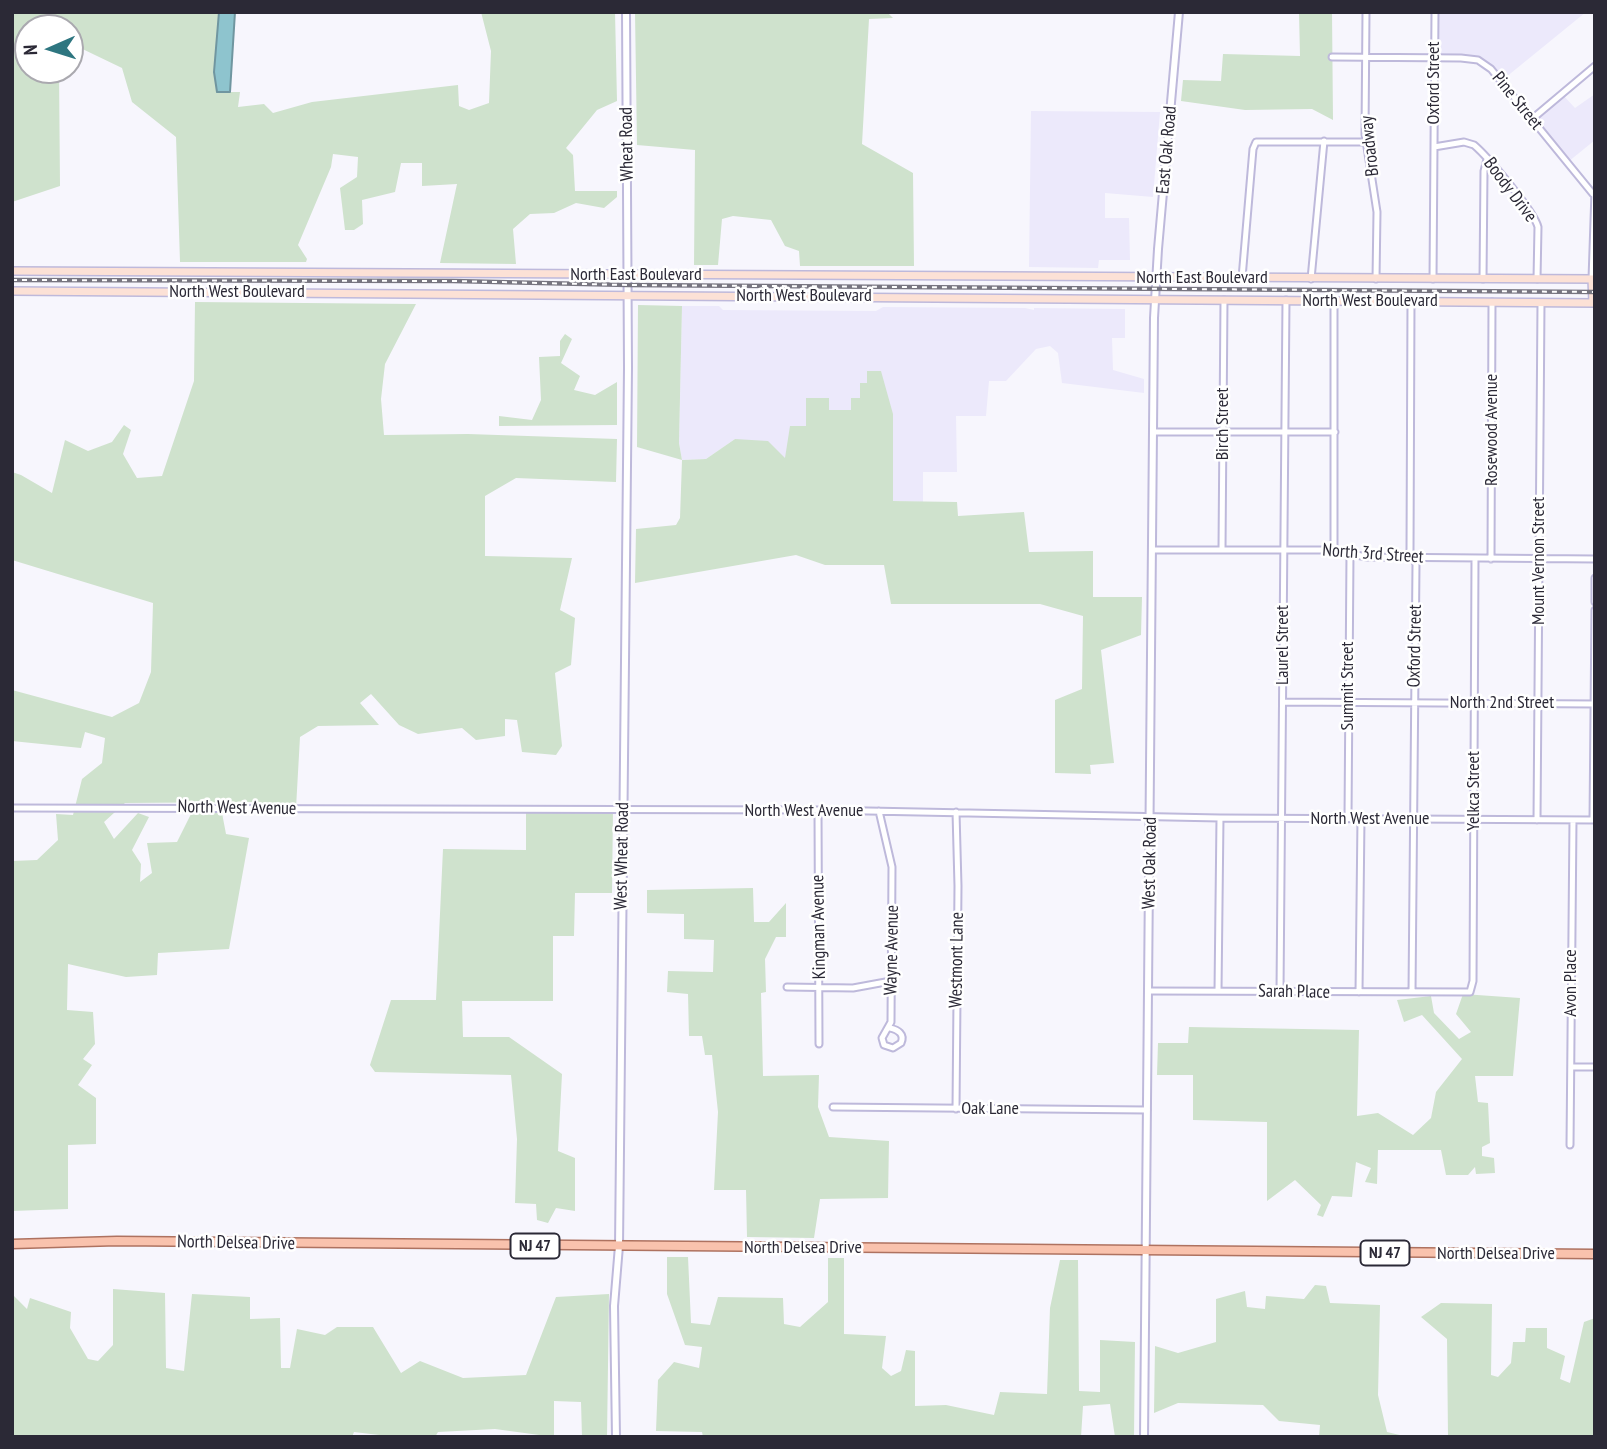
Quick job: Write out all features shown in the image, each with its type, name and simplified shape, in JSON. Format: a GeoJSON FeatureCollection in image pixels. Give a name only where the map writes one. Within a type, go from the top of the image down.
{"type":"FeatureCollection","features":[{"type":"Feature","properties":{"kind":"main road","name":"North East Boulevard"},"geometry":{"type":"LineString","coordinates":[[12,271],[1593,279]]}},
{"type":"Feature","properties":{"kind":"main road"},"geometry":{"type":"LineString","coordinates":[[1593,279],[1594,305]]}},
{"type":"Feature","properties":{"kind":"main road","name":"North West Boulevard"},"geometry":{"type":"LineString","coordinates":[[12,290],[1334,300],[1594,305]]}},
{"type":"Feature","properties":{"kind":"main road","name":"North Delsea Drive"},"geometry":{"type":"LineString","coordinates":[[12,1244],[117,1241],[1595,1254]]}},
{"type":"Feature","properties":{"kind":"street","name":"Wheat Road"},"geometry":{"type":"LineString","coordinates":[[626,12],[628,275]]}},
{"type":"Feature","properties":{"kind":"street","name":"East Oak Road"},"geometry":{"type":"LineString","coordinates":[[1155,288],[1179,12]]}},
{"type":"Feature","properties":{"kind":"street","name":"Broadway"},"geometry":{"type":"LineString","coordinates":[[1366,12],[1366,142],[1376,202],[1376,279]]}},
{"type":"Feature","properties":{"kind":"street","name":"Oxford Street"},"geometry":{"type":"LineString","coordinates":[[1433,279],[1435,12]]}},
{"type":"Feature","properties":{"kind":"street","name":"Pine Street"},"geometry":{"type":"LineString","coordinates":[[1332,57],[1470,58],[1485,64],[1594,193]]}},
{"type":"Feature","properties":{"kind":"street"},"geometry":{"type":"LineString","coordinates":[[1532,119],[1595,66]]}},
{"type":"Feature","properties":{"kind":"street"},"geometry":{"type":"LineString","coordinates":[[1242,278],[1254,145],[1260,141],[1366,142]]}},
{"type":"Feature","properties":{"kind":"street"},"geometry":{"type":"LineString","coordinates":[[1311,279],[1324,141]]}},
{"type":"Feature","properties":{"kind":"street","name":"Boody Drive"},"geometry":{"type":"LineString","coordinates":[[1434,148],[1468,143],[1477,147],[1487,159],[1536,221],[1538,279]]}},
{"type":"Feature","properties":{"kind":"street"},"geometry":{"type":"LineString","coordinates":[[1483,279],[1484,171],[1487,159]]}},
{"type":"Feature","properties":{"kind":"street"},"geometry":{"type":"LineString","coordinates":[[1593,279],[1594,193]]}},
{"type":"Feature","properties":{"kind":"street","name":"West Wheat Road"},"geometry":{"type":"LineString","coordinates":[[615,1437],[614,1306],[619,1246],[628,275]]}},
{"type":"Feature","properties":{"kind":"street","name":"West Oak Road"},"geometry":{"type":"LineString","coordinates":[[1144,1437],[1155,288]]}},
{"type":"Feature","properties":{"kind":"street","name":"Birch Street"},"geometry":{"type":"LineString","coordinates":[[1223,549],[1224,300]]}},
{"type":"Feature","properties":{"kind":"street","name":"Laurel Street"},"geometry":{"type":"LineString","coordinates":[[1280,991],[1286,300]]}},
{"type":"Feature","properties":{"kind":"street"},"geometry":{"type":"LineString","coordinates":[[1334,300],[1334,550]]}},
{"type":"Feature","properties":{"kind":"street","name":"Oxford Street"},"geometry":{"type":"LineString","coordinates":[[1411,301],[1410,551],[1416,564],[1412,992]]}},
{"type":"Feature","properties":{"kind":"street","name":"Rosewood Avenue"},"geometry":{"type":"LineString","coordinates":[[1490,559],[1492,302]]}},
{"type":"Feature","properties":{"kind":"street","name":"Mount Vernon Street"},"geometry":{"type":"LineString","coordinates":[[1536,820],[1541,303]]}},
{"type":"Feature","properties":{"kind":"street"},"geometry":{"type":"LineString","coordinates":[[1154,432],[1335,432]]}},
{"type":"Feature","properties":{"kind":"street","name":"North 3rd Street"},"geometry":{"type":"LineString","coordinates":[[1152,550],[1334,550],[1367,557],[1595,559]]}},
{"type":"Feature","properties":{"kind":"street","name":"Summit Street"},"geometry":{"type":"LineString","coordinates":[[1348,818],[1350,554]]}},
{"type":"Feature","properties":{"kind":"street","name":"Yelkca Street"},"geometry":{"type":"LineString","coordinates":[[1439,993],[1470,992],[1473,986],[1475,558]]}},
{"type":"Feature","properties":{"kind":"street"},"geometry":{"type":"LineString","coordinates":[[1595,578],[1595,603]]}},
{"type":"Feature","properties":{"kind":"street"},"geometry":{"type":"LineString","coordinates":[[1594,820],[1595,610]]}},
{"type":"Feature","properties":{"kind":"street","name":"North 2nd Street"},"geometry":{"type":"LineString","coordinates":[[1283,702],[1594,704]]}},
{"type":"Feature","properties":{"kind":"street","name":"North West Avenue"},"geometry":{"type":"LineString","coordinates":[[12,808],[818,810],[1594,820]]}},
{"type":"Feature","properties":{"kind":"street","name":"Kingman Avenue"},"geometry":{"type":"LineString","coordinates":[[818,810],[819,1044]]}},
{"type":"Feature","properties":{"kind":"street","name":"Wayne Avenue"},"geometry":{"type":"LineString","coordinates":[[879,811],[892,867],[891,1022],[882,1038],[884,1045],[893,1048],[901,1043],[902,1037],[900,1032],[890,1028]]}},
{"type":"Feature","properties":{"kind":"street","name":"Westmont Lane"},"geometry":{"type":"LineString","coordinates":[[956,812],[956,1109]]}},
{"type":"Feature","properties":{"kind":"street"},"geometry":{"type":"LineString","coordinates":[[1217,991],[1220,817]]}},
{"type":"Feature","properties":{"kind":"street"},"geometry":{"type":"LineString","coordinates":[[1359,992],[1361,818]]}},
{"type":"Feature","properties":{"kind":"street","name":"Avon Place"},"geometry":{"type":"LineString","coordinates":[[1570,1145],[1573,820]]}},
{"type":"Feature","properties":{"kind":"street"},"geometry":{"type":"LineString","coordinates":[[787,987],[861,987],[891,981]]}},
{"type":"Feature","properties":{"kind":"street","name":"Sarah Place"},"geometry":{"type":"LineString","coordinates":[[1148,991],[1439,993]]}},
{"type":"Feature","properties":{"kind":"street"},"geometry":{"type":"LineString","coordinates":[[1571,1067],[1595,1067]]}},
{"type":"Feature","properties":{"kind":"street","name":"Oak Lane"},"geometry":{"type":"LineString","coordinates":[[833,1107],[1147,1110]]}},
{"type":"Feature","properties":{"kind":"shaded area"},"geometry":{"type":"Polygon","coordinates":[[[1435,12],[1586,12],[1500,82],[1480,61],[1434,59],[1435,12]]]}},
{"type":"Feature","properties":{"kind":"shaded area"},"geometry":{"type":"Polygon","coordinates":[[[1562,94],[1575,108],[1595,94],[1595,140],[1568,162],[1533,119],[1562,94]]]}},
{"type":"Feature","properties":{"kind":"shaded area"},"geometry":{"type":"Polygon","coordinates":[[[1031,111],[1160,112],[1153,197],[1105,193],[1105,218],[1129,218],[1130,260],[1099,260],[1098,268],[1029,267],[1031,111]]]}},
{"type":"Feature","properties":{"kind":"shaded area"},"geometry":{"type":"Polygon","coordinates":[[[682,306],[719,306],[723,310],[876,311],[883,307],[1125,309],[1125,338],[1112,338],[1113,370],[1144,379],[1144,393],[1062,383],[1058,353],[1050,346],[1036,349],[1006,381],[989,381],[986,416],[956,416],[957,472],[923,472],[923,502],[893,501],[893,414],[867,383],[861,383],[860,398],[851,410],[828,410],[806,426],[785,459],[735,439],[706,459],[682,460],[679,443],[682,306]]]}},
{"type":"Feature","properties":{"kind":"green space"},"geometry":{"type":"Polygon","coordinates":[[[12,12],[219,12],[214,72],[217,92],[240,92],[238,107],[264,104],[273,113],[312,102],[458,85],[459,106],[469,110],[489,103],[491,51],[481,12],[615,12],[617,101],[597,110],[566,148],[573,155],[575,191],[617,191],[617,197],[604,208],[576,203],[554,213],[530,214],[513,229],[516,264],[440,263],[457,184],[422,186],[422,163],[401,163],[395,192],[362,200],[363,224],[354,230],[345,230],[340,188],[357,177],[358,157],[333,154],[331,167],[298,245],[307,259],[306,262],[180,262],[176,137],[132,102],[122,68],[84,50],[84,14],[14,14],[14,84],[59,84],[60,186],[12,202],[12,12]]]}},
{"type":"Feature","properties":{"kind":"green space"},"geometry":{"type":"Polygon","coordinates":[[[635,12],[887,12],[893,18],[869,19],[862,144],[913,173],[914,266],[800,266],[799,251],[785,246],[771,220],[733,216],[722,219],[718,265],[694,265],[695,150],[637,145],[635,12]]]}},
{"type":"Feature","properties":{"kind":"green space"},"geometry":{"type":"Polygon","coordinates":[[[1299,12],[1332,12],[1333,120],[1312,109],[1245,110],[1181,101],[1183,80],[1221,81],[1223,54],[1300,56],[1299,12]]]}},
{"type":"Feature","properties":{"kind":"green space"},"geometry":{"type":"Polygon","coordinates":[[[195,302],[416,304],[385,364],[381,399],[384,435],[468,434],[617,439],[616,482],[516,478],[485,496],[485,556],[572,558],[560,610],[575,618],[571,665],[555,673],[562,746],[556,755],[522,752],[517,720],[505,719],[505,736],[476,740],[462,728],[418,734],[399,725],[371,694],[360,703],[379,725],[318,726],[300,737],[296,808],[255,808],[252,802],[125,803],[104,822],[114,839],[138,813],[149,817],[132,850],[141,864],[140,882],[152,873],[147,843],[177,842],[192,812],[222,813],[226,834],[249,838],[229,949],[158,953],[157,975],[126,977],[68,964],[67,1010],[93,1012],[95,1044],[83,1059],[92,1065],[78,1085],[96,1098],[96,1144],[68,1145],[68,1209],[12,1211],[12,861],[37,860],[58,840],[56,814],[73,815],[82,779],[102,763],[105,738],[85,732],[81,748],[12,741],[12,690],[112,717],[139,703],[151,672],[153,603],[12,560],[12,472],[52,493],[65,440],[88,451],[112,442],[124,425],[131,430],[123,454],[137,478],[162,476],[194,381],[195,302]]]}},
{"type":"Feature","properties":{"kind":"green space"},"geometry":{"type":"Polygon","coordinates":[[[638,305],[682,306],[679,443],[682,460],[637,447],[638,305]]]}},
{"type":"Feature","properties":{"kind":"green space"},"geometry":{"type":"Polygon","coordinates":[[[565,334],[572,339],[561,363],[580,376],[574,390],[595,395],[617,382],[617,425],[499,426],[499,416],[532,420],[541,400],[539,357],[560,356],[560,341],[565,334]]]}},
{"type":"Feature","properties":{"kind":"green space"},"geometry":{"type":"Polygon","coordinates":[[[867,371],[881,371],[893,414],[893,501],[957,502],[958,516],[1024,512],[1029,552],[1093,551],[1093,597],[1142,597],[1141,635],[1101,650],[1114,763],[1090,765],[1091,774],[1055,773],[1055,700],[1082,689],[1083,616],[1040,604],[891,604],[884,565],[825,565],[796,555],[635,583],[636,529],[676,525],[680,518],[682,460],[706,459],[735,439],[768,441],[785,458],[790,426],[806,426],[806,398],[829,398],[829,410],[851,410],[851,398],[860,398],[860,383],[867,383],[867,371]]]}},
{"type":"Feature","properties":{"kind":"green space"},"geometry":{"type":"Polygon","coordinates":[[[526,810],[613,810],[612,893],[575,893],[574,936],[553,936],[553,1001],[462,1001],[463,1037],[509,1037],[562,1074],[558,1151],[575,1158],[575,1211],[556,1208],[548,1223],[537,1220],[536,1204],[515,1203],[517,1139],[511,1075],[375,1072],[370,1065],[391,1000],[436,1000],[443,849],[526,850],[526,810]]]}},
{"type":"Feature","properties":{"kind":"green space"},"geometry":{"type":"Polygon","coordinates":[[[753,888],[754,922],[769,922],[786,903],[786,937],[776,937],[765,959],[766,992],[761,993],[763,1076],[819,1075],[818,1107],[829,1137],[889,1141],[888,1198],[820,1199],[814,1238],[747,1237],[746,1190],[714,1190],[718,1112],[712,1055],[705,1055],[702,1036],[689,1036],[688,994],[667,992],[668,971],[713,972],[714,940],[684,939],[684,914],[647,913],[647,890],[753,888]]]}},
{"type":"Feature","properties":{"kind":"green space"},"geometry":{"type":"Polygon","coordinates":[[[1463,994],[1520,998],[1513,1076],[1475,1076],[1478,1102],[1488,1103],[1490,1143],[1482,1147],[1482,1156],[1494,1158],[1495,1173],[1476,1174],[1475,1167],[1468,1175],[1446,1175],[1441,1150],[1378,1150],[1377,1184],[1365,1182],[1371,1168],[1356,1162],[1352,1197],[1332,1196],[1323,1217],[1317,1215],[1321,1205],[1295,1180],[1267,1201],[1267,1122],[1193,1120],[1193,1075],[1157,1075],[1158,1043],[1188,1043],[1189,1027],[1359,1030],[1357,1116],[1378,1113],[1413,1135],[1431,1118],[1436,1092],[1462,1059],[1422,1015],[1404,1022],[1397,1000],[1431,996],[1434,1013],[1459,1039],[1471,1032],[1456,1014],[1463,994]]]}},
{"type":"Feature","properties":{"kind":"green space"},"geometry":{"type":"Polygon","coordinates":[[[667,1257],[688,1257],[691,1323],[710,1325],[718,1297],[783,1298],[784,1324],[800,1327],[828,1302],[828,1258],[844,1258],[844,1334],[886,1336],[882,1368],[891,1376],[901,1371],[906,1350],[915,1351],[915,1406],[946,1405],[994,1415],[1000,1392],[1047,1394],[1050,1308],[1060,1260],[1078,1260],[1079,1391],[1100,1392],[1100,1340],[1135,1342],[1134,1437],[1115,1437],[1110,1404],[1083,1406],[1081,1437],[703,1437],[702,1432],[656,1431],[658,1380],[674,1362],[699,1368],[702,1347],[685,1345],[667,1294],[667,1257]]]}},
{"type":"Feature","properties":{"kind":"green space"},"geometry":{"type":"Polygon","coordinates":[[[1315,1285],[1326,1286],[1330,1303],[1380,1305],[1378,1395],[1387,1432],[1408,1437],[1319,1437],[1320,1425],[1279,1421],[1263,1405],[1178,1403],[1154,1413],[1155,1346],[1178,1353],[1216,1342],[1216,1299],[1245,1291],[1247,1307],[1265,1309],[1266,1296],[1304,1299],[1315,1285]]]}},
{"type":"Feature","properties":{"kind":"green space"},"geometry":{"type":"Polygon","coordinates":[[[12,1289],[14,1296],[27,1309],[30,1298],[71,1312],[70,1328],[88,1359],[98,1361],[113,1345],[113,1289],[165,1293],[166,1368],[184,1371],[192,1294],[250,1297],[250,1319],[280,1318],[281,1368],[290,1368],[297,1329],[325,1335],[337,1327],[373,1327],[401,1373],[420,1361],[463,1378],[526,1375],[556,1297],[609,1294],[607,1437],[582,1437],[581,1402],[554,1401],[554,1437],[495,1429],[438,1432],[435,1437],[396,1437],[354,1432],[352,1437],[12,1437],[12,1289]]]}},
{"type":"Feature","properties":{"kind":"green space"},"geometry":{"type":"Polygon","coordinates":[[[1441,1303],[1492,1304],[1491,1375],[1498,1377],[1511,1363],[1513,1342],[1525,1342],[1526,1328],[1547,1328],[1547,1348],[1565,1356],[1560,1379],[1570,1383],[1584,1322],[1595,1318],[1595,1437],[1448,1437],[1447,1339],[1421,1317],[1441,1303]]]}},
{"type":"Feature","properties":{"kind":"water"},"geometry":{"type":"Polygon","coordinates":[[[219,12],[235,12],[230,92],[217,92],[214,72],[219,12]]]}},
{"type":"Feature","properties":{"kind":"railway"},"geometry":{"type":"LineString","coordinates":[[12,280],[453,281],[628,285],[1595,292]]}}]}
